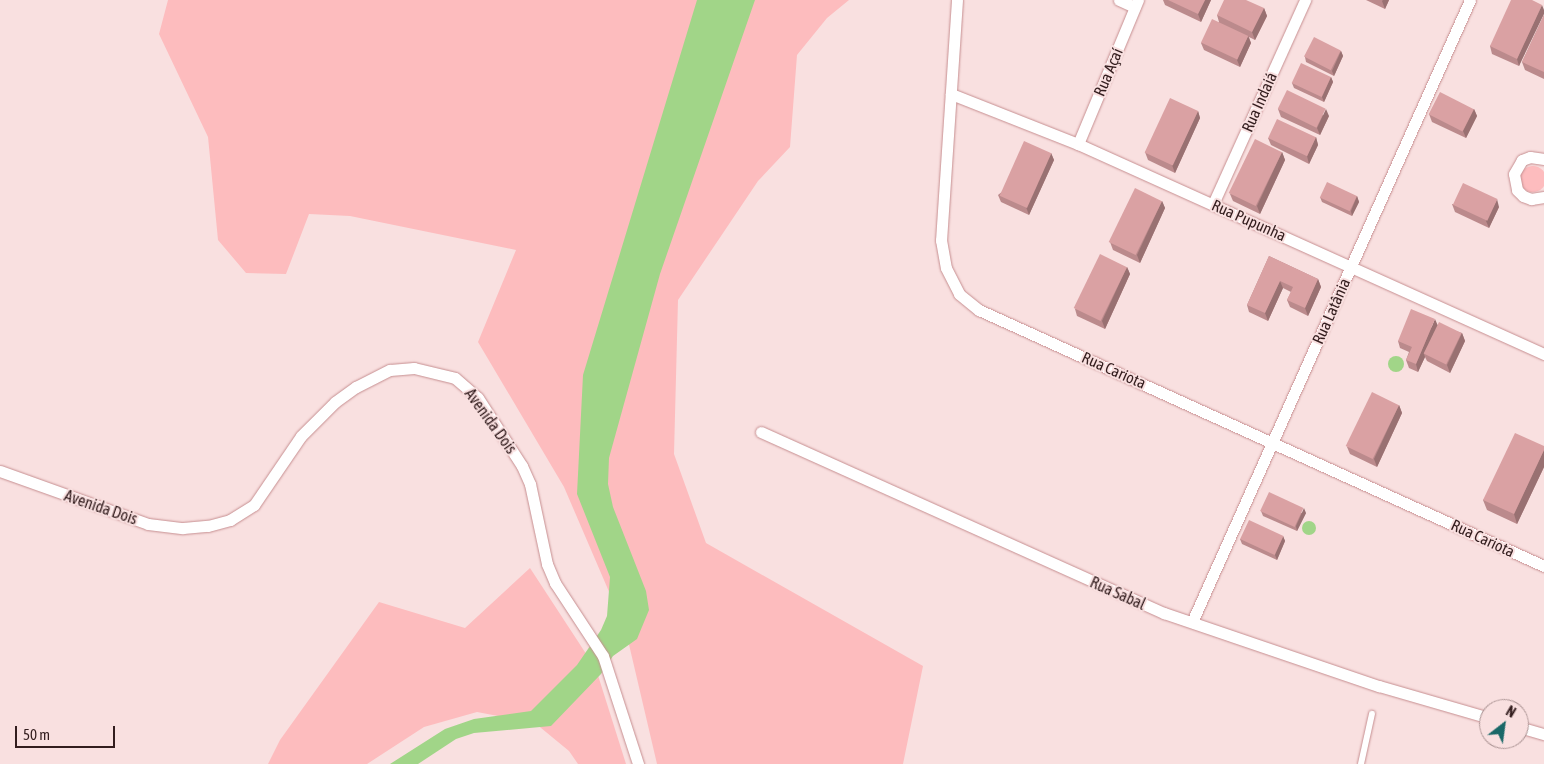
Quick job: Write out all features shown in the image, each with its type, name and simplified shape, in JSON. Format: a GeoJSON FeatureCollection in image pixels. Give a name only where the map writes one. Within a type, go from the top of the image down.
{"type":"FeatureCollection","features":[{"type":"Feature","properties":{"kind":"street","name":"Rua Cariota"},"geometry":{"type":"LineString","coordinates":[[957,0],[941,240],[946,268],[959,294],[980,310],[1544,566]]}},
{"type":"Feature","properties":{"kind":"street"},"geometry":{"type":"LineString","coordinates":[[1119,0],[1136,3]]}},
{"type":"Feature","properties":{"kind":"street","name":"Rua Indaiá"},"geometry":{"type":"LineString","coordinates":[[1213,204],[1305,0]]}},
{"type":"Feature","properties":{"kind":"street","name":"Rua Latânia"},"geometry":{"type":"LineString","coordinates":[[1192,622],[1470,0]]}},
{"type":"Feature","properties":{"kind":"street","name":"Rua Açaí"},"geometry":{"type":"LineString","coordinates":[[1078,144],[1136,3]]}},
{"type":"Feature","properties":{"kind":"street","name":"Rua Pupunha"},"geometry":{"type":"LineString","coordinates":[[951,94],[1078,144],[1544,354]]}},
{"type":"Feature","properties":{"kind":"street"},"geometry":{"type":"LineString","coordinates":[[1544,159],[1530,157],[1522,160],[1514,174],[1517,190],[1523,196],[1531,199],[1544,196]]}},
{"type":"Feature","properties":{"kind":"street","name":"Avenida Dois"},"geometry":{"type":"LineString","coordinates":[[0,471],[148,524],[183,528],[208,526],[230,520],[254,505],[301,436],[335,402],[356,387],[376,376],[406,369],[443,373],[455,378],[478,398],[522,466],[530,484],[547,564],[555,582],[603,656],[638,764]]}},
{"type":"Feature","properties":{"kind":"street","name":"Rua Sabal"},"geometry":{"type":"LineString","coordinates":[[761,432],[1137,602],[1379,686],[1479,715]]}},
{"type":"Feature","properties":{"kind":"street"},"geometry":{"type":"LineString","coordinates":[[1529,730],[1544,734]]}},
{"type":"Feature","properties":{"kind":"lane"},"geometry":{"type":"LineString","coordinates":[[1361,764],[1372,714]]}},
{"type":"Feature","properties":{"kind":"shaded area"},"geometry":{"type":"Polygon","coordinates":[[[168,0],[849,0],[827,18],[797,55],[790,147],[758,181],[678,300],[674,454],[706,543],[923,666],[903,764],[657,764],[627,636],[607,587],[564,487],[478,342],[516,250],[350,216],[309,214],[286,274],[246,273],[218,240],[208,137],[159,34],[168,0]]]}},
{"type":"Feature","properties":{"kind":"shaded area"},"geometry":{"type":"Polygon","coordinates":[[[697,0],[755,0],[660,274],[609,458],[608,484],[613,507],[646,591],[649,610],[637,639],[613,656],[601,674],[551,726],[474,733],[456,739],[418,764],[390,764],[445,729],[474,719],[531,711],[577,665],[601,630],[607,616],[610,577],[577,494],[583,375],[697,0]]]}},
{"type":"Feature","properties":{"kind":"shaded area"},"geometry":{"type":"Polygon","coordinates":[[[1533,166],[1542,170],[1546,179],[1542,188],[1533,192],[1524,188],[1520,179],[1524,170],[1533,166]]]}},
{"type":"Feature","properties":{"kind":"shaded area"},"geometry":{"type":"Polygon","coordinates":[[[1396,356],[1404,364],[1396,372],[1388,364],[1396,356]]]}},
{"type":"Feature","properties":{"kind":"shaded area"},"geometry":{"type":"Polygon","coordinates":[[[1306,521],[1312,521],[1316,528],[1312,535],[1306,535],[1302,531],[1302,525],[1306,521]]]}},
{"type":"Feature","properties":{"kind":"shaded area"},"geometry":{"type":"Polygon","coordinates":[[[530,568],[596,669],[626,764],[578,764],[569,751],[535,723],[477,712],[424,727],[367,764],[268,764],[280,740],[379,602],[465,628],[530,568]]]}},
{"type":"Feature","properties":{"kind":"building"},"geometry":{"type":"Polygon","coordinates":[[[1168,0],[1205,0],[1198,14],[1168,0]]]}},
{"type":"Feature","properties":{"kind":"building"},"geometry":{"type":"Polygon","coordinates":[[[1224,0],[1246,0],[1264,8],[1252,32],[1217,15],[1224,0]]]}},
{"type":"Feature","properties":{"kind":"building"},"geometry":{"type":"Polygon","coordinates":[[[1511,0],[1532,0],[1542,5],[1517,59],[1490,46],[1511,0]]]}},
{"type":"Feature","properties":{"kind":"building"},"geometry":{"type":"Polygon","coordinates":[[[1544,15],[1544,72],[1522,62],[1544,15]]]}},
{"type":"Feature","properties":{"kind":"building"},"geometry":{"type":"Polygon","coordinates":[[[1212,19],[1248,36],[1237,59],[1201,43],[1212,19]]]}},
{"type":"Feature","properties":{"kind":"building"},"geometry":{"type":"Polygon","coordinates":[[[1314,37],[1341,51],[1331,70],[1304,57],[1314,37]]]}},
{"type":"Feature","properties":{"kind":"building"},"geometry":{"type":"Polygon","coordinates":[[[1301,63],[1331,77],[1322,97],[1292,83],[1301,63]]]}},
{"type":"Feature","properties":{"kind":"building"},"geometry":{"type":"Polygon","coordinates":[[[1287,90],[1326,109],[1316,128],[1278,109],[1287,90]]]}},
{"type":"Feature","properties":{"kind":"building"},"geometry":{"type":"Polygon","coordinates":[[[1440,92],[1474,109],[1463,132],[1429,114],[1440,92]]]}},
{"type":"Feature","properties":{"kind":"building"},"geometry":{"type":"Polygon","coordinates":[[[1170,98],[1198,111],[1173,165],[1145,152],[1170,98]]]}},
{"type":"Feature","properties":{"kind":"building"},"geometry":{"type":"Polygon","coordinates":[[[1277,119],[1316,137],[1307,156],[1268,138],[1277,119]]]}},
{"type":"Feature","properties":{"kind":"building"},"geometry":{"type":"Polygon","coordinates":[[[1255,139],[1282,152],[1256,206],[1229,193],[1255,139]]]}},
{"type":"Feature","properties":{"kind":"building"},"geometry":{"type":"Polygon","coordinates":[[[1024,141],[1051,153],[1027,208],[1000,196],[1024,141]]]}},
{"type":"Feature","properties":{"kind":"building"},"geometry":{"type":"Polygon","coordinates":[[[1327,182],[1357,196],[1350,211],[1320,197],[1327,182]]]}},
{"type":"Feature","properties":{"kind":"building"},"geometry":{"type":"Polygon","coordinates":[[[1463,183],[1497,199],[1487,221],[1453,205],[1463,183]]]}},
{"type":"Feature","properties":{"kind":"building"},"geometry":{"type":"Polygon","coordinates":[[[1135,188],[1162,201],[1136,255],[1109,242],[1135,188]]]}},
{"type":"Feature","properties":{"kind":"building"},"geometry":{"type":"Polygon","coordinates":[[[1100,254],[1127,267],[1101,321],[1074,308],[1100,254]]]}},
{"type":"Feature","properties":{"kind":"building"},"geometry":{"type":"Polygon","coordinates":[[[1269,256],[1318,279],[1305,308],[1287,300],[1293,287],[1280,281],[1265,313],[1247,305],[1269,256]]]}},
{"type":"Feature","properties":{"kind":"building"},"geometry":{"type":"Polygon","coordinates":[[[1411,309],[1435,319],[1416,364],[1406,360],[1412,347],[1398,341],[1411,309]]]}},
{"type":"Feature","properties":{"kind":"building"},"geometry":{"type":"Polygon","coordinates":[[[1439,322],[1461,333],[1446,364],[1424,353],[1439,322]]]}},
{"type":"Feature","properties":{"kind":"building"},"geometry":{"type":"Polygon","coordinates":[[[1372,392],[1399,405],[1373,459],[1346,446],[1372,392]]]}},
{"type":"Feature","properties":{"kind":"building"},"geometry":{"type":"Polygon","coordinates":[[[1515,433],[1544,446],[1544,450],[1514,514],[1483,500],[1515,433]]]}},
{"type":"Feature","properties":{"kind":"building"},"geometry":{"type":"Polygon","coordinates":[[[1269,492],[1303,508],[1295,527],[1260,511],[1269,492]]]}},
{"type":"Feature","properties":{"kind":"building"},"geometry":{"type":"Polygon","coordinates":[[[1249,520],[1283,536],[1275,555],[1240,539],[1249,520]]]}}]}
